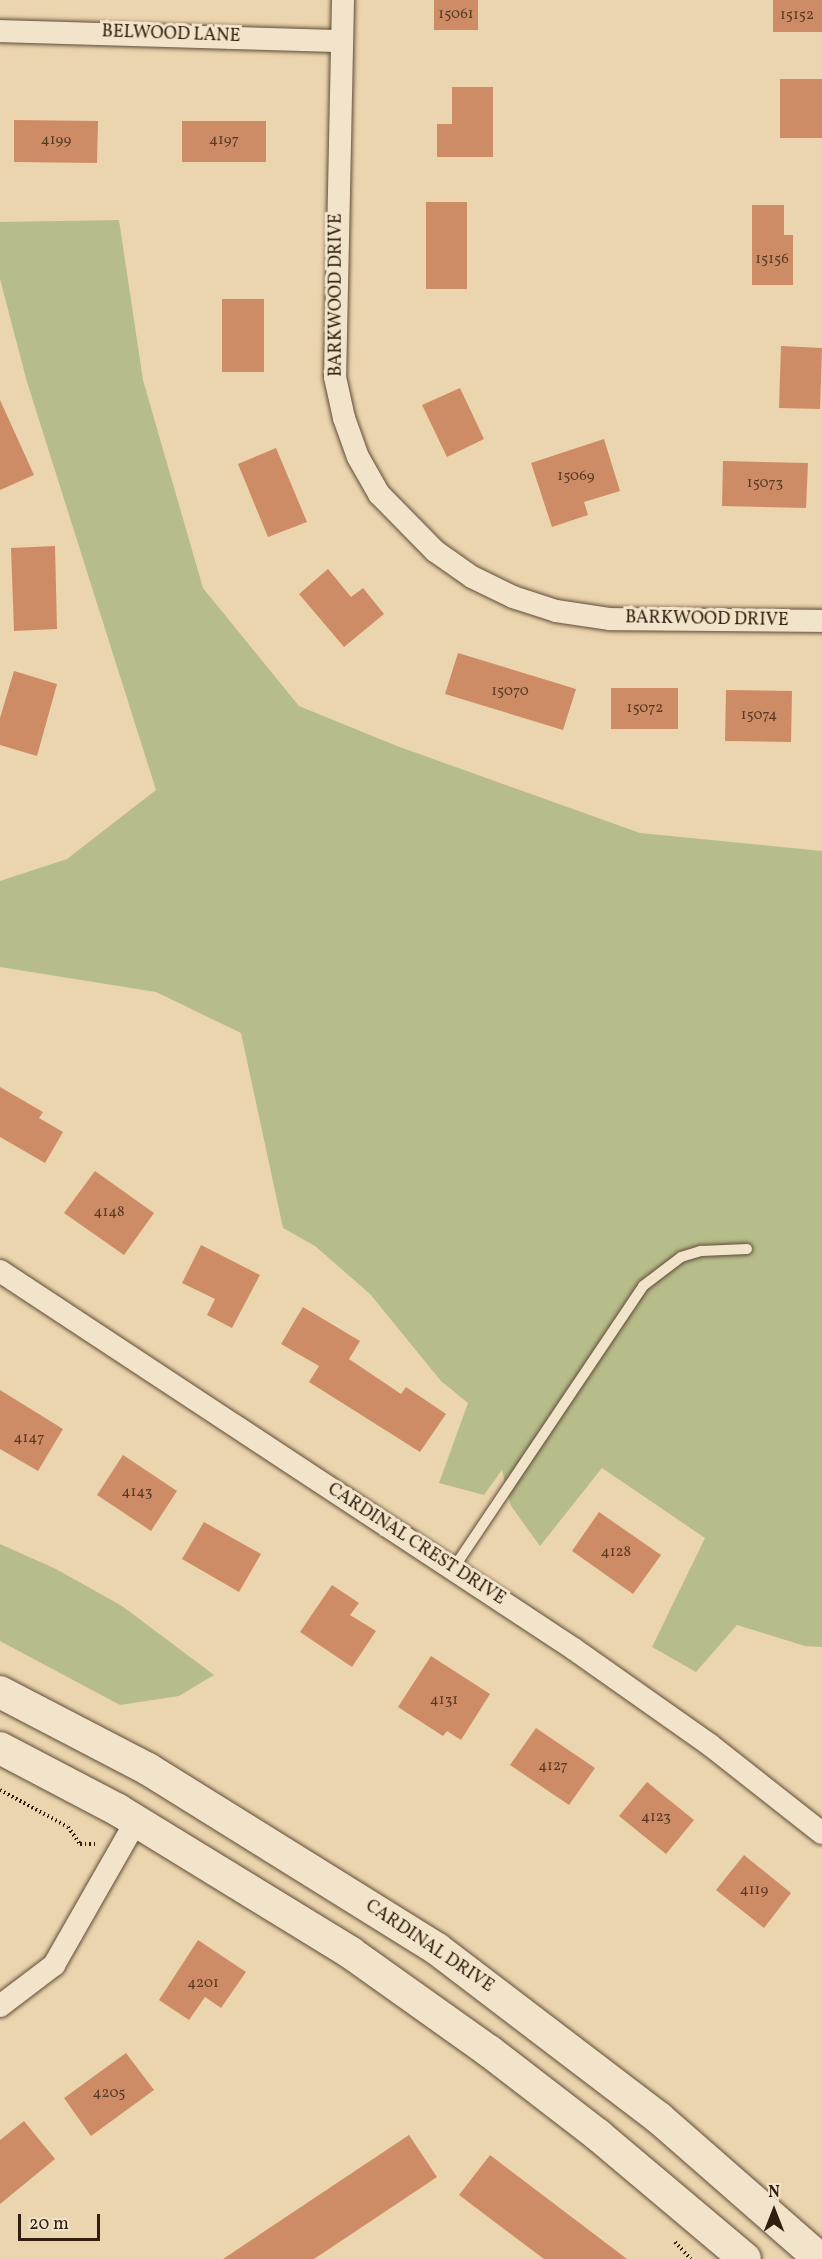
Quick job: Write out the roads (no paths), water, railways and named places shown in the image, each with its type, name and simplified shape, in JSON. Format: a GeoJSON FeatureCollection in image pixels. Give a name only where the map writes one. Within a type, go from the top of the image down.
{"type":"FeatureCollection","features":[{"type":"Feature","properties":{"kind":"main road","name":"CARDINAL DRIVE"},"geometry":{"type":"LineString","coordinates":[[0,1692],[158,1775],[436,1949],[658,2118],[820,2259]]}},
{"type":"Feature","properties":{"kind":"main road"},"geometry":{"type":"LineString","coordinates":[[0,1748],[136,1821],[351,1953],[489,2051],[598,2135],[745,2259]]}},
{"type":"Feature","properties":{"kind":"street","name":"BARKWOOD DRIVE"},"geometry":{"type":"LineString","coordinates":[[343,0],[335,377],[344,418],[358,457],[394,512],[435,552],[472,577],[513,597],[556,610],[610,619],[822,621]]}},
{"type":"Feature","properties":{"kind":"street","name":"BELWOOD LANE"},"geometry":{"type":"LineString","coordinates":[[0,31],[342,40]]}},
{"type":"Feature","properties":{"kind":"street","name":"CARDINAL CREST DRIVE"},"geometry":{"type":"LineString","coordinates":[[0,1271],[453,1569],[661,1711],[822,1833]]}},
{"type":"Feature","properties":{"kind":"street"},"geometry":{"type":"LineString","coordinates":[[0,2006],[54,1965],[136,1821]]}},
{"type":"Feature","properties":{"kind":"lane"},"geometry":{"type":"LineString","coordinates":[[453,1569],[643,1286],[681,1257],[701,1251],[747,1249]]}}]}
